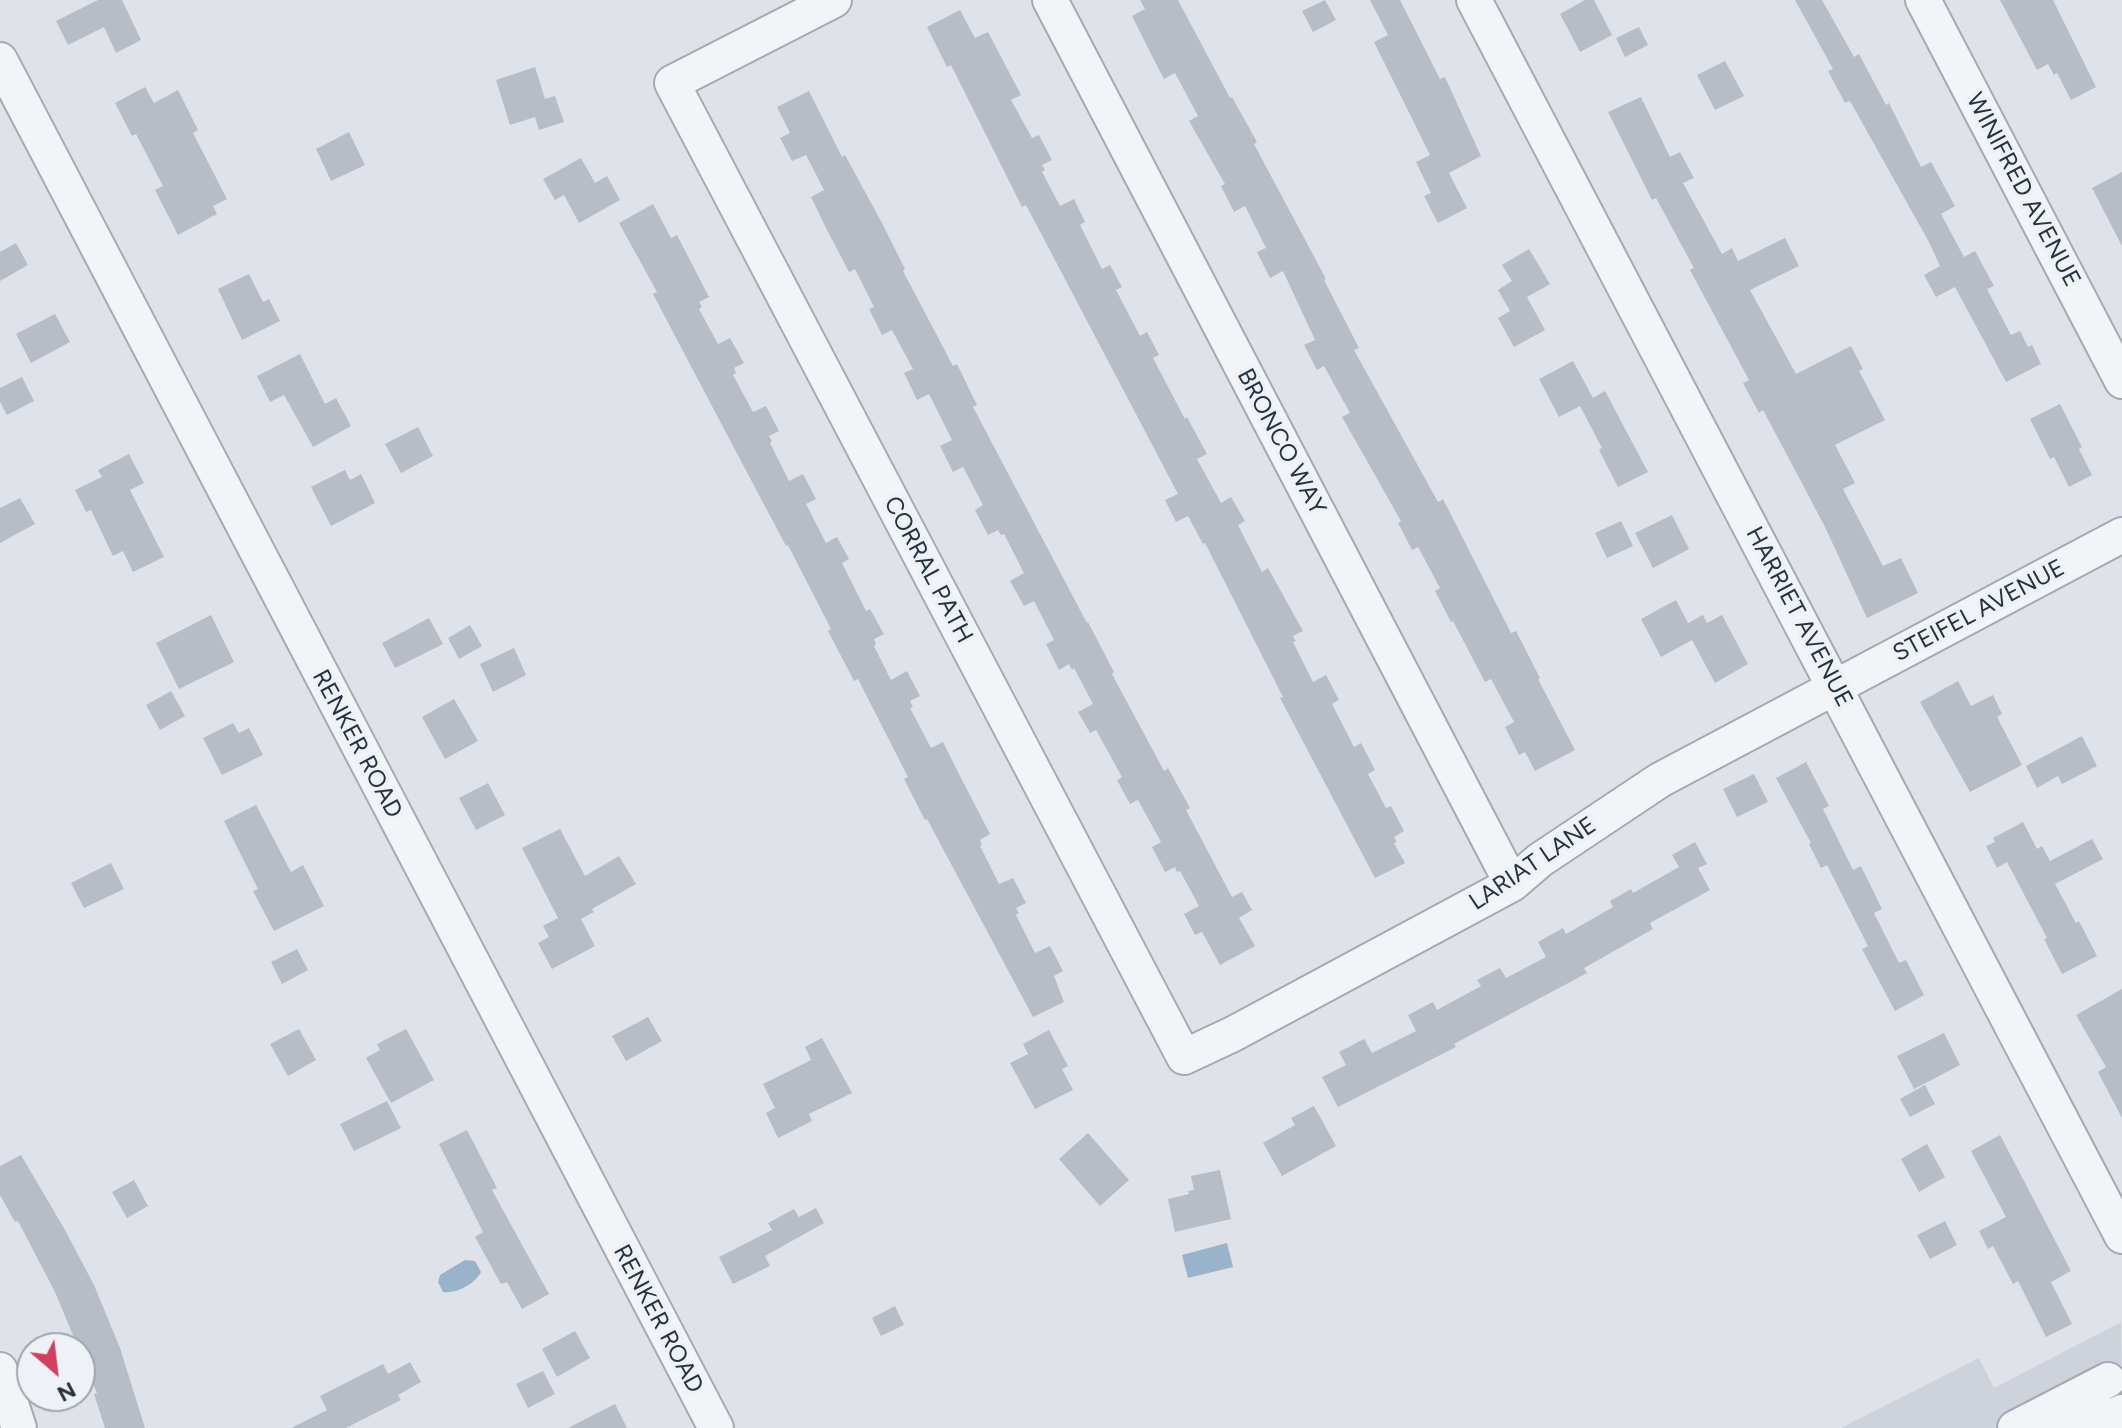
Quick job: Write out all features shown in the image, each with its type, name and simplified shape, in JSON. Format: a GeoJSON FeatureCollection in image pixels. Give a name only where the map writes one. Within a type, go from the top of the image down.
{"type":"FeatureCollection","features":[{"type":"Feature","properties":{"kind":"street","name":"CORRAL PATH"},"geometry":{"type":"LineString","coordinates":[[834,0],[672,83],[1184,1057]]}},
{"type":"Feature","properties":{"kind":"street","name":"BRONCO WAY"},"geometry":{"type":"LineString","coordinates":[[1050,0],[1512,884]]}},
{"type":"Feature","properties":{"kind":"street","name":"HARRIET AVENUE"},"geometry":{"type":"LineString","coordinates":[[1474,0],[2122,1236]]}},
{"type":"Feature","properties":{"kind":"street","name":"WINIFRED AVENUE"},"geometry":{"type":"LineString","coordinates":[[1923,0],[2122,381]]}},
{"type":"Feature","properties":{"kind":"street","name":"RENKER ROAD"},"geometry":{"type":"LineString","coordinates":[[0,60],[716,1428]]}},
{"type":"Feature","properties":{"kind":"street","name":"STEIFEL AVENUE"},"geometry":{"type":"LineString","coordinates":[[1836,687],[2122,535]]}},
{"type":"Feature","properties":{"kind":"street","name":"LARIAT LANE"},"geometry":{"type":"LineString","coordinates":[[1184,1057],[1233,1034],[1512,884],[1540,860],[1660,780],[1836,687]]}},
{"type":"Feature","properties":{"kind":"street"},"geometry":{"type":"LineString","coordinates":[[0,1370],[19,1428]]}},
{"type":"Feature","properties":{"kind":"street"},"geometry":{"type":"LineString","coordinates":[[2022,1427],[2118,1393]]}},
{"type":"Feature","properties":{"kind":"street"},"geometry":{"type":"LineString","coordinates":[[2069,1428],[2082,1419],[2113,1417],[2118,1393]]}},
{"type":"Feature","properties":{"kind":"shaded area"},"geometry":{"type":"Polygon","coordinates":[[[2121,1322],[2122,1428],[1841,1428],[1979,1358],[1994,1388],[2121,1322]]]}},
{"type":"Feature","properties":{"kind":"water"},"geometry":{"type":"Polygon","coordinates":[[[1227,1243],[1233,1267],[1188,1278],[1182,1255],[1227,1243]]]}},
{"type":"Feature","properties":{"kind":"water"},"geometry":{"type":"Polygon","coordinates":[[[465,1260],[475,1261],[481,1272],[459,1290],[443,1292],[438,1282],[440,1275],[465,1260]]]}},
{"type":"Feature","properties":{"kind":"building"},"geometry":{"type":"Polygon","coordinates":[[[98,0],[122,0],[141,40],[116,53],[104,27],[68,45],[56,21],[98,0]]]}},
{"type":"Feature","properties":{"kind":"building"},"geometry":{"type":"Polygon","coordinates":[[[1140,0],[1178,0],[1257,142],[1254,144],[1326,279],[1359,348],[1354,350],[1438,502],[1443,499],[1511,633],[1516,631],[1575,750],[1535,771],[1525,752],[1519,755],[1505,727],[1514,722],[1491,679],[1485,682],[1451,622],[1435,591],[1440,588],[1418,547],[1412,550],[1398,523],[1401,521],[1342,417],[1350,413],[1324,366],[1317,370],[1304,345],[1315,340],[1283,271],[1270,278],[1257,252],[1266,248],[1245,206],[1234,212],[1221,186],[1225,184],[1189,121],[1198,116],[1175,73],[1164,79],[1150,52],[1132,16],[1145,9],[1140,0]]]}},
{"type":"Feature","properties":{"kind":"building"},"geometry":{"type":"Polygon","coordinates":[[[1325,0],[1336,20],[1313,32],[1302,11],[1325,0]]]}},
{"type":"Feature","properties":{"kind":"building"},"geometry":{"type":"Polygon","coordinates":[[[1370,0],[1400,0],[1440,79],[1445,77],[1481,156],[1449,173],[1467,208],[1438,223],[1424,196],[1431,193],[1416,162],[1430,155],[1374,42],[1388,35],[1370,0]]]}},
{"type":"Feature","properties":{"kind":"building"},"geometry":{"type":"Polygon","coordinates":[[[1585,0],[1594,0],[1612,35],[1580,52],[1560,14],[1585,0]]]}},
{"type":"Feature","properties":{"kind":"building"},"geometry":{"type":"Polygon","coordinates":[[[1795,0],[1822,0],[1854,57],[1859,54],[1886,105],[1889,103],[1921,167],[1931,162],[1955,206],[1941,214],[1964,257],[1975,251],[1994,286],[1987,289],[2011,335],[2020,331],[2028,347],[2032,345],[2041,364],[2006,382],[1955,287],[1936,297],[1924,275],[1940,266],[1929,242],[1850,101],[1845,103],[1828,71],[1833,69],[1795,0]]]}},
{"type":"Feature","properties":{"kind":"building"},"geometry":{"type":"Polygon","coordinates":[[[2000,0],[2053,0],[2096,87],[2071,100],[2057,73],[2054,75],[2048,64],[2037,70],[2000,0]]]}},
{"type":"Feature","properties":{"kind":"building"},"geometry":{"type":"Polygon","coordinates":[[[960,10],[975,38],[988,32],[1021,95],[1011,100],[1032,138],[1039,135],[1052,160],[1042,165],[1045,170],[1042,172],[1060,206],[1074,199],[1085,222],[1080,225],[1102,269],[1110,265],[1122,287],[1116,290],[1140,336],[1147,332],[1159,355],[1153,358],[1207,454],[1197,459],[1221,503],[1231,497],[1245,521],[1238,525],[1262,572],[1268,568],[1303,631],[1293,636],[1296,641],[1293,642],[1313,682],[1326,675],[1339,700],[1332,704],[1354,747],[1361,743],[1375,770],[1368,774],[1386,808],[1391,806],[1404,831],[1394,837],[1397,842],[1394,843],[1405,863],[1375,878],[1280,698],[1283,697],[1205,543],[1188,516],[1176,522],[1165,500],[1178,494],[1026,205],[1022,207],[951,65],[947,67],[927,27],[960,10]]]}},
{"type":"Feature","properties":{"kind":"building"},"geometry":{"type":"Polygon","coordinates":[[[1639,27],[1648,45],[1625,57],[1616,38],[1639,27]]]}},
{"type":"Feature","properties":{"kind":"building"},"geometry":{"type":"Polygon","coordinates":[[[1725,61],[1744,96],[1715,110],[1697,75],[1725,61]]]}},
{"type":"Feature","properties":{"kind":"building"},"geometry":{"type":"Polygon","coordinates":[[[535,67],[545,99],[555,96],[564,122],[539,130],[535,117],[510,125],[496,80],[535,67]]]}},
{"type":"Feature","properties":{"kind":"building"},"geometry":{"type":"Polygon","coordinates":[[[145,87],[154,103],[178,90],[198,130],[193,133],[227,199],[213,206],[217,214],[178,235],[155,190],[163,186],[136,134],[132,136],[115,103],[145,87]]]}},
{"type":"Feature","properties":{"kind":"building"},"geometry":{"type":"Polygon","coordinates":[[[809,91],[842,157],[845,155],[882,223],[905,269],[903,271],[953,366],[957,364],[977,405],[973,407],[1164,771],[1168,768],[1190,808],[1186,810],[1232,897],[1242,892],[1252,910],[1239,918],[1255,946],[1220,965],[1202,932],[1195,935],[1184,914],[1199,906],[1180,871],[1177,872],[1175,867],[1165,872],[1152,847],[1161,842],[1138,800],[1130,804],[1117,780],[1122,777],[1096,730],[1090,733],[1078,712],[1093,704],[1074,668],[1072,670],[1069,664],[1059,670],[1046,644],[1054,640],[1034,601],[1024,606],[1010,581],[1024,573],[1004,534],[1001,535],[998,530],[988,535],[975,510],[983,505],[963,467],[953,472],[940,446],[952,440],[929,394],[917,400],[904,373],[913,369],[892,330],[882,335],[869,309],[874,307],[855,269],[849,272],[826,228],[811,197],[824,190],[806,155],[792,161],[780,138],[790,133],[777,107],[809,91]]]}},
{"type":"Feature","properties":{"kind":"building"},"geometry":{"type":"Polygon","coordinates":[[[1641,97],[1670,157],[1680,152],[1694,178],[1683,183],[1722,254],[1732,248],[1738,261],[1785,238],[1799,266],[1750,290],[1796,374],[1851,346],[1863,369],[1859,371],[1885,420],[1835,445],[1855,483],[1843,489],[1883,566],[1901,558],[1918,593],[1867,618],[1825,527],[1763,410],[1759,413],[1743,383],[1749,380],[1690,270],[1694,268],[1656,198],[1652,200],[1608,112],[1641,97]]]}},
{"type":"Feature","properties":{"kind":"building"},"geometry":{"type":"Polygon","coordinates":[[[349,132],[365,165],[331,181],[316,149],[349,132]]]}},
{"type":"Feature","properties":{"kind":"building"},"geometry":{"type":"Polygon","coordinates":[[[581,158],[595,183],[607,176],[620,200],[579,223],[564,195],[555,200],[543,179],[581,158]]]}},
{"type":"Feature","properties":{"kind":"building"},"geometry":{"type":"Polygon","coordinates":[[[2122,172],[2122,246],[2092,188],[2122,172]]]}},
{"type":"Feature","properties":{"kind":"building"},"geometry":{"type":"Polygon","coordinates":[[[653,204],[671,238],[677,235],[709,297],[699,302],[702,307],[699,309],[718,344],[730,338],[744,363],[734,368],[736,373],[733,375],[753,412],[766,406],[779,431],[769,436],[770,443],[789,481],[803,474],[816,499],[806,504],[826,543],[837,537],[849,559],[842,563],[866,611],[870,609],[884,634],[874,639],[874,646],[891,680],[907,671],[920,696],[910,701],[913,707],[910,708],[931,748],[943,742],[990,834],[980,840],[980,846],[999,884],[1013,878],[1026,903],[1016,908],[1019,913],[1016,915],[1035,953],[1050,946],[1063,971],[1054,976],[1064,1002],[1033,1017],[925,820],[904,779],[908,777],[858,679],[854,681],[788,545],[653,294],[657,292],[619,223],[653,204]]]}},
{"type":"Feature","properties":{"kind":"building"},"geometry":{"type":"Polygon","coordinates":[[[16,243],[28,265],[0,281],[0,252],[16,243]]]}},
{"type":"Feature","properties":{"kind":"building"},"geometry":{"type":"Polygon","coordinates":[[[1529,249],[1550,284],[1527,297],[1545,330],[1514,347],[1498,318],[1510,311],[1498,290],[1512,281],[1502,265],[1529,249]]]}},
{"type":"Feature","properties":{"kind":"building"},"geometry":{"type":"Polygon","coordinates":[[[249,274],[263,302],[269,299],[280,321],[242,340],[218,289],[249,274]]]}},
{"type":"Feature","properties":{"kind":"building"},"geometry":{"type":"Polygon","coordinates":[[[55,314],[70,342],[31,363],[16,334],[55,314]]]}},
{"type":"Feature","properties":{"kind":"building"},"geometry":{"type":"Polygon","coordinates":[[[300,354],[325,404],[336,398],[351,426],[313,447],[284,395],[270,402],[257,376],[300,354]]]}},
{"type":"Feature","properties":{"kind":"building"},"geometry":{"type":"Polygon","coordinates":[[[1573,361],[1593,398],[1605,391],[1648,472],[1618,487],[1580,406],[1559,417],[1539,379],[1573,361]]]}},
{"type":"Feature","properties":{"kind":"building"},"geometry":{"type":"Polygon","coordinates":[[[22,377],[34,401],[7,415],[0,402],[0,388],[22,377]]]}},
{"type":"Feature","properties":{"kind":"building"},"geometry":{"type":"Polygon","coordinates":[[[2060,404],[2092,475],[2069,487],[2054,457],[2050,459],[2030,419],[2060,404]]]}},
{"type":"Feature","properties":{"kind":"building"},"geometry":{"type":"Polygon","coordinates":[[[418,427],[433,456],[401,473],[385,444],[418,427]]]}},
{"type":"Feature","properties":{"kind":"building"},"geometry":{"type":"Polygon","coordinates":[[[129,454],[144,483],[130,490],[164,557],[133,572],[123,551],[113,556],[91,510],[86,512],[75,490],[102,477],[98,470],[129,454]]]}},
{"type":"Feature","properties":{"kind":"building"},"geometry":{"type":"Polygon","coordinates":[[[345,470],[350,480],[361,474],[375,503],[331,526],[311,487],[345,470]]]}},
{"type":"Feature","properties":{"kind":"building"},"geometry":{"type":"Polygon","coordinates":[[[20,498],[35,524],[0,543],[0,508],[20,498]]]}},
{"type":"Feature","properties":{"kind":"building"},"geometry":{"type":"Polygon","coordinates":[[[1672,515],[1689,549],[1653,568],[1635,533],[1672,515]]]}},
{"type":"Feature","properties":{"kind":"building"},"geometry":{"type":"Polygon","coordinates":[[[1621,521],[1633,546],[1607,558],[1595,533],[1621,521]]]}},
{"type":"Feature","properties":{"kind":"building"},"geometry":{"type":"Polygon","coordinates":[[[1676,600],[1688,623],[1703,615],[1707,623],[1722,615],[1748,664],[1715,683],[1692,640],[1661,657],[1641,619],[1676,600]]]}},
{"type":"Feature","properties":{"kind":"building"},"geometry":{"type":"Polygon","coordinates":[[[211,615],[234,662],[179,689],[156,643],[211,615]]]}},
{"type":"Feature","properties":{"kind":"building"},"geometry":{"type":"Polygon","coordinates":[[[429,618],[443,644],[395,668],[382,643],[429,618]]]}},
{"type":"Feature","properties":{"kind":"building"},"geometry":{"type":"Polygon","coordinates":[[[470,625],[482,646],[459,659],[448,638],[470,625]]]}},
{"type":"Feature","properties":{"kind":"building"},"geometry":{"type":"Polygon","coordinates":[[[514,648],[526,675],[493,692],[480,664],[514,648]]]}},
{"type":"Feature","properties":{"kind":"building"},"geometry":{"type":"Polygon","coordinates":[[[1958,681],[1971,706],[1993,695],[2002,714],[1997,717],[2022,765],[1970,792],[1920,702],[1958,681]]]}},
{"type":"Feature","properties":{"kind":"building"},"geometry":{"type":"Polygon","coordinates":[[[171,691],[185,716],[160,730],[146,705],[171,691]]]}},
{"type":"Feature","properties":{"kind":"building"},"geometry":{"type":"Polygon","coordinates":[[[454,699],[478,741],[445,759],[422,717],[454,699]]]}},
{"type":"Feature","properties":{"kind":"building"},"geometry":{"type":"Polygon","coordinates":[[[233,723],[239,733],[249,728],[263,755],[222,775],[203,738],[233,723]]]}},
{"type":"Feature","properties":{"kind":"building"},"geometry":{"type":"Polygon","coordinates":[[[2082,736],[2097,766],[2062,784],[2058,776],[2037,788],[2026,766],[2082,736]]]}},
{"type":"Feature","properties":{"kind":"building"},"geometry":{"type":"Polygon","coordinates":[[[1806,762],[1829,806],[1823,809],[1853,870],[1861,866],[1882,909],[1874,913],[1899,963],[1906,960],[1924,995],[1895,1011],[1862,949],[1868,946],[1827,865],[1821,868],[1776,778],[1806,762]]]}},
{"type":"Feature","properties":{"kind":"building"},"geometry":{"type":"Polygon","coordinates":[[[1754,774],[1768,802],[1737,817],[1723,789],[1754,774]]]}},
{"type":"Feature","properties":{"kind":"building"},"geometry":{"type":"Polygon","coordinates":[[[488,783],[505,815],[476,830],[459,798],[488,783]]]}},
{"type":"Feature","properties":{"kind":"building"},"geometry":{"type":"Polygon","coordinates":[[[256,805],[291,872],[303,865],[324,906],[274,931],[253,891],[258,889],[224,821],[256,805]]]}},
{"type":"Feature","properties":{"kind":"building"},"geometry":{"type":"Polygon","coordinates":[[[2023,822],[2037,849],[2042,846],[2050,861],[2092,839],[2103,859],[2055,884],[2097,956],[2062,974],[2044,939],[2047,938],[2007,862],[1997,868],[1986,846],[1995,842],[1993,838],[2023,822]]]}},
{"type":"Feature","properties":{"kind":"building"},"geometry":{"type":"Polygon","coordinates":[[[560,829],[585,876],[619,856],[636,884],[592,909],[594,912],[581,919],[595,946],[552,969],[538,943],[549,937],[543,926],[558,918],[522,848],[560,829]]]}},
{"type":"Feature","properties":{"kind":"building"},"geometry":{"type":"Polygon","coordinates":[[[1695,842],[1707,864],[1698,868],[1710,890],[1650,923],[1653,929],[1584,968],[1587,973],[1454,1044],[1456,1047],[1338,1107],[1322,1077],[1346,1065],[1339,1052],[1364,1039],[1372,1053],[1416,1031],[1408,1015],[1433,1002],[1437,1010],[1481,986],[1477,980],[1500,968],[1506,978],[1546,957],[1538,942],[1563,928],[1566,934],[1613,907],[1610,901],[1631,889],[1633,893],[1679,867],[1672,855],[1695,842]]]}},
{"type":"Feature","properties":{"kind":"building"},"geometry":{"type":"Polygon","coordinates":[[[111,863],[124,889],[84,908],[71,883],[111,863]]]}},
{"type":"Feature","properties":{"kind":"building"},"geometry":{"type":"Polygon","coordinates":[[[297,949],[308,970],[282,984],[271,962],[297,949]]]}},
{"type":"Feature","properties":{"kind":"building"},"geometry":{"type":"Polygon","coordinates":[[[2122,989],[2122,1118],[2098,1072],[2106,1067],[2076,1015],[2122,989]]]}},
{"type":"Feature","properties":{"kind":"building"},"geometry":{"type":"Polygon","coordinates":[[[648,1017],[662,1041],[626,1061],[612,1036],[648,1017]]]}},
{"type":"Feature","properties":{"kind":"building"},"geometry":{"type":"Polygon","coordinates":[[[299,1029],[316,1060],[288,1076],[270,1044],[299,1029]]]}},
{"type":"Feature","properties":{"kind":"building"},"geometry":{"type":"Polygon","coordinates":[[[406,1029],[434,1080],[391,1103],[366,1058],[380,1050],[377,1044],[406,1029]]]}},
{"type":"Feature","properties":{"kind":"building"},"geometry":{"type":"Polygon","coordinates":[[[1049,1030],[1068,1066],[1062,1069],[1073,1090],[1035,1109],[1010,1063],[1028,1054],[1023,1044],[1049,1030]]]}},
{"type":"Feature","properties":{"kind":"building"},"geometry":{"type":"Polygon","coordinates":[[[1944,1033],[1960,1065],[1914,1089],[1897,1056],[1944,1033]]]}},
{"type":"Feature","properties":{"kind":"building"},"geometry":{"type":"Polygon","coordinates":[[[822,1038],[852,1093],[809,1114],[812,1121],[778,1138],[766,1113],[775,1108],[763,1084],[811,1060],[805,1047],[822,1038]]]}},
{"type":"Feature","properties":{"kind":"building"},"geometry":{"type":"Polygon","coordinates":[[[1925,1085],[1935,1104],[1910,1117],[1900,1099],[1925,1085]]]}},
{"type":"Feature","properties":{"kind":"building"},"geometry":{"type":"Polygon","coordinates":[[[387,1101],[401,1128],[354,1151],[340,1124],[387,1101]]]}},
{"type":"Feature","properties":{"kind":"building"},"geometry":{"type":"Polygon","coordinates":[[[1314,1106],[1336,1146],[1282,1176],[1263,1143],[1295,1125],[1291,1118],[1314,1106]]]}},
{"type":"Feature","properties":{"kind":"building"},"geometry":{"type":"Polygon","coordinates":[[[467,1130],[497,1188],[492,1190],[549,1294],[522,1309],[507,1282],[501,1284],[475,1237],[483,1232],[439,1144],[467,1130]]]}},
{"type":"Feature","properties":{"kind":"building"},"geometry":{"type":"Polygon","coordinates":[[[1088,1133],[1129,1180],[1100,1206],[1059,1159],[1088,1133]]]}},
{"type":"Feature","properties":{"kind":"building"},"geometry":{"type":"Polygon","coordinates":[[[2000,1135],[2071,1271],[2051,1282],[2072,1324],[2046,1337],[2018,1281],[2013,1284],[1993,1246],[1988,1249],[1979,1231],[2006,1217],[1971,1151],[2000,1135]]]}},
{"type":"Feature","properties":{"kind":"building"},"geometry":{"type":"Polygon","coordinates":[[[1927,1144],[1945,1177],[1919,1192],[1901,1159],[1927,1144]]]}},
{"type":"Feature","properties":{"kind":"building"},"geometry":{"type":"Polygon","coordinates":[[[21,1155],[65,1230],[94,1285],[120,1348],[145,1428],[105,1428],[96,1400],[96,1332],[72,1332],[55,1292],[18,1221],[15,1222],[0,1195],[0,1166],[21,1155]]]}},
{"type":"Feature","properties":{"kind":"building"},"geometry":{"type":"Polygon","coordinates":[[[1220,1170],[1231,1219],[1175,1232],[1168,1199],[1194,1190],[1191,1176],[1220,1170]]]}},
{"type":"Feature","properties":{"kind":"building"},"geometry":{"type":"Polygon","coordinates":[[[134,1180],[148,1206],[127,1218],[112,1192],[134,1180]]]}},
{"type":"Feature","properties":{"kind":"building"},"geometry":{"type":"Polygon","coordinates":[[[816,1208],[824,1223],[765,1256],[770,1266],[733,1284],[719,1257],[772,1230],[768,1223],[794,1209],[799,1217],[816,1208]]]}},
{"type":"Feature","properties":{"kind":"building"},"geometry":{"type":"Polygon","coordinates":[[[1945,1221],[1957,1245],[1930,1259],[1917,1235],[1945,1221]]]}},
{"type":"Feature","properties":{"kind":"building"},"geometry":{"type":"Polygon","coordinates":[[[895,1306],[904,1325],[881,1336],[872,1318],[895,1306]]]}},
{"type":"Feature","properties":{"kind":"building"},"geometry":{"type":"Polygon","coordinates":[[[575,1331],[590,1358],[557,1377],[542,1349],[575,1331]]]}},
{"type":"Feature","properties":{"kind":"building"},"geometry":{"type":"Polygon","coordinates":[[[410,1362],[421,1382],[398,1395],[401,1400],[346,1428],[291,1428],[327,1410],[320,1396],[383,1364],[388,1374],[410,1362]]]}},
{"type":"Feature","properties":{"kind":"building"},"geometry":{"type":"Polygon","coordinates":[[[543,1371],[555,1394],[528,1408],[516,1384],[543,1371]]]}},
{"type":"Feature","properties":{"kind":"building"},"geometry":{"type":"Polygon","coordinates":[[[615,1404],[627,1428],[568,1428],[615,1404]]]}}]}
